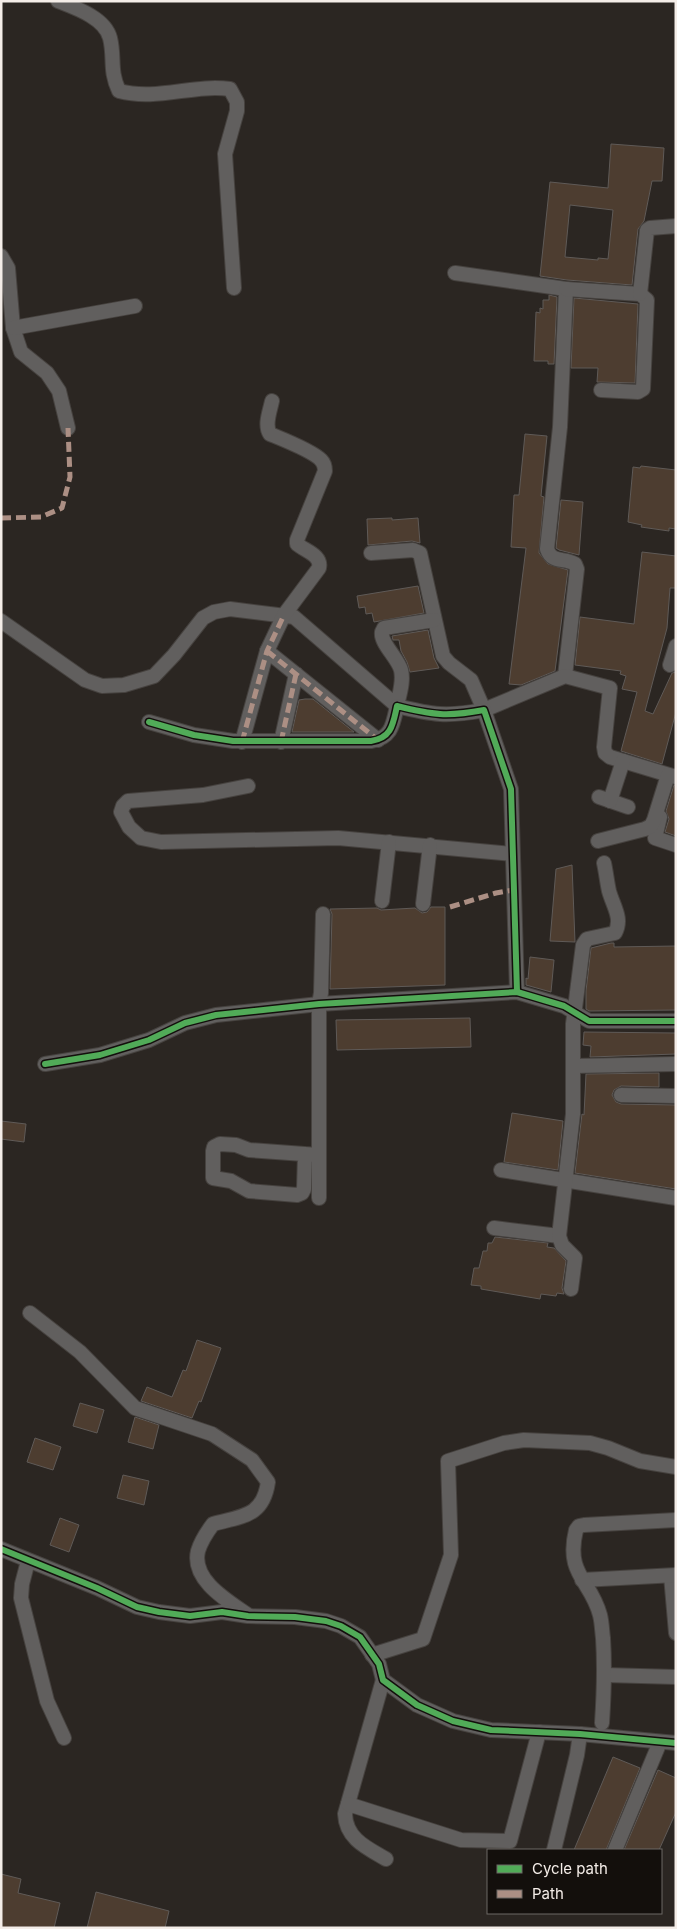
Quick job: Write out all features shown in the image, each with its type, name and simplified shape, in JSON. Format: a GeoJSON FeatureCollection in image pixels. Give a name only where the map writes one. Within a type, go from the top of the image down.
{"type":"FeatureCollection","features":[{"type":"Feature","properties":{"kind":"street"},"geometry":{"type":"LineString","coordinates":[[58,1],[75,8],[103,25],[110,38],[113,78],[120,91],[136,95],[185,92],[214,87],[230,89],[237,102],[237,111],[225,154],[234,288]]}},
{"type":"Feature","properties":{"kind":"street"},"geometry":{"type":"LineString","coordinates":[[640,294],[647,230],[650,228],[676,226]]}},
{"type":"Feature","properties":{"kind":"street"},"geometry":{"type":"LineString","coordinates":[[1,256],[8,268],[13,328],[22,352],[47,373],[59,391],[68,428]]}},
{"type":"Feature","properties":{"kind":"street"},"geometry":{"type":"LineString","coordinates":[[455,273],[566,289],[640,294],[645,297],[647,303],[644,389],[638,392],[601,390]]}},
{"type":"Feature","properties":{"kind":"street"},"geometry":{"type":"LineString","coordinates":[[565,676],[577,569],[570,560],[556,560],[549,555],[548,548],[560,427],[566,289]]}},
{"type":"Feature","properties":{"kind":"street"},"geometry":{"type":"LineString","coordinates":[[13,328],[135,306]]}},
{"type":"Feature","properties":{"kind":"street"},"geometry":{"type":"LineString","coordinates":[[242,742],[268,650],[284,615],[320,563],[318,558],[297,544],[297,540],[325,471],[324,464],[320,458],[270,434],[267,430],[267,424],[272,402]]}},
{"type":"Feature","properties":{"kind":"street"},"geometry":{"type":"LineString","coordinates":[[371,553],[413,550],[420,553],[443,656],[471,680],[484,710],[511,789],[517,992]]}},
{"type":"Feature","properties":{"kind":"street"},"geometry":{"type":"LineString","coordinates":[[1,621],[85,680],[102,686],[124,685],[154,676],[174,655],[203,618],[214,612],[230,609],[294,617],[396,706],[433,715],[457,715],[484,710],[565,676],[610,688],[604,747],[605,754],[672,776]]}},
{"type":"Feature","properties":{"kind":"street"},"geometry":{"type":"LineString","coordinates":[[149,722],[194,735],[242,742],[378,740],[392,729],[402,682],[401,670],[396,658],[383,641],[382,632],[384,628],[434,620]]}},
{"type":"Feature","properties":{"kind":"street"},"geometry":{"type":"LineString","coordinates":[[670,665],[676,646]]}},
{"type":"Feature","properties":{"kind":"street"},"geometry":{"type":"LineString","coordinates":[[268,650],[378,740]]}},
{"type":"Feature","properties":{"kind":"street"},"geometry":{"type":"LineString","coordinates":[[280,742],[296,674]]}},
{"type":"Feature","properties":{"kind":"street"},"geometry":{"type":"LineString","coordinates":[[622,761],[604,799],[628,806]]}},
{"type":"Feature","properties":{"kind":"street"},"geometry":{"type":"LineString","coordinates":[[598,841],[651,826],[672,776]]}},
{"type":"Feature","properties":{"kind":"street"},"geometry":{"type":"LineString","coordinates":[[672,776],[654,836],[656,839],[676,845]]}},
{"type":"Feature","properties":{"kind":"street"},"geometry":{"type":"LineString","coordinates":[[248,786],[204,795],[128,801],[123,806],[121,812],[129,827],[141,838],[161,842],[338,838],[512,854]]}},
{"type":"Feature","properties":{"kind":"street"},"geometry":{"type":"LineString","coordinates":[[382,902],[389,842]]}},
{"type":"Feature","properties":{"kind":"street"},"geometry":{"type":"LineString","coordinates":[[423,904],[430,845]]}},
{"type":"Feature","properties":{"kind":"street"},"geometry":{"type":"LineString","coordinates":[[571,1289],[575,1258],[562,1245],[559,1236],[573,1114],[573,1024],[584,941],[615,933],[619,927],[617,912],[609,893],[604,863]]}},
{"type":"Feature","properties":{"kind":"street"},"geometry":{"type":"LineString","coordinates":[[312,1155],[250,1150],[236,1145],[220,1144],[214,1147],[212,1174],[213,1178],[231,1182],[249,1191],[297,1195],[302,1193],[304,1189],[312,1155],[323,914]]}},
{"type":"Feature","properties":{"kind":"street"},"geometry":{"type":"LineString","coordinates":[[45,1064],[100,1055],[149,1040],[185,1023],[216,1015],[320,1004],[517,992],[564,1006],[589,1021],[676,1021]]}},
{"type":"Feature","properties":{"kind":"street"},"geometry":{"type":"LineString","coordinates":[[573,1066],[676,1064]]}},
{"type":"Feature","properties":{"kind":"street"},"geometry":{"type":"LineString","coordinates":[[621,1094],[676,1096]]}},
{"type":"Feature","properties":{"kind":"street"},"geometry":{"type":"LineString","coordinates":[[312,1155],[319,1198]]}},
{"type":"Feature","properties":{"kind":"street"},"geometry":{"type":"LineString","coordinates":[[500,1170],[676,1198]]}},
{"type":"Feature","properties":{"kind":"street"},"geometry":{"type":"LineString","coordinates":[[494,1228],[559,1236]]}},
{"type":"Feature","properties":{"kind":"street"},"geometry":{"type":"LineString","coordinates":[[30,1314],[80,1352],[135,1408],[212,1434],[252,1460],[268,1482],[266,1496],[258,1507],[250,1514],[213,1524],[202,1540],[198,1553],[200,1570],[208,1585],[248,1616]]}},
{"type":"Feature","properties":{"kind":"street"},"geometry":{"type":"LineString","coordinates":[[372,1655],[423,1639],[451,1555],[448,1461],[504,1443],[524,1440],[590,1443],[640,1461],[676,1467]]}},
{"type":"Feature","properties":{"kind":"street"},"geometry":{"type":"LineString","coordinates":[[602,1723],[606,1675],[601,1616],[597,1605],[578,1573],[574,1558],[576,1533],[579,1526],[676,1520]]}},
{"type":"Feature","properties":{"kind":"street"},"geometry":{"type":"LineString","coordinates":[[1,1549],[97,1588],[137,1607],[190,1616],[222,1612],[248,1616],[295,1617],[326,1621],[341,1626],[360,1637],[379,1664],[383,1680],[345,1814],[345,1823],[356,1841],[386,1859]]}},
{"type":"Feature","properties":{"kind":"street"},"geometry":{"type":"LineString","coordinates":[[28,1561],[22,1584],[21,1598],[47,1701],[64,1738]]}},
{"type":"Feature","properties":{"kind":"street"},"geometry":{"type":"LineString","coordinates":[[582,1580],[673,1575],[676,1633]]}},
{"type":"Feature","properties":{"kind":"street"},"geometry":{"type":"LineString","coordinates":[[606,1675],[676,1678]]}},
{"type":"Feature","properties":{"kind":"street"},"geometry":{"type":"LineString","coordinates":[[383,1680],[417,1705],[453,1721],[491,1730],[580,1734],[676,1743]]}},
{"type":"Feature","properties":{"kind":"street"},"geometry":{"type":"LineString","coordinates":[[348,1804],[461,1840],[510,1841],[538,1732]]}},
{"type":"Feature","properties":{"kind":"street"},"geometry":{"type":"LineString","coordinates":[[554,1849],[577,1755],[580,1734]]}},
{"type":"Feature","properties":{"kind":"street"},"geometry":{"type":"LineString","coordinates":[[615,1849],[660,1742]]}},
{"type":"Feature","properties":{"kind":"building"},"geometry":{"type":"Polygon","coordinates":[[[611,144],[664,148],[662,181],[652,181],[644,221],[638,229],[632,285],[540,276],[550,182],[608,188],[611,144]],[[570,205],[565,257],[608,259],[613,210],[570,205]]]}},
{"type":"Feature","properties":{"kind":"building"},"geometry":{"type":"Polygon","coordinates":[[[549,295],[557,297],[554,364],[548,364],[548,361],[534,361],[536,312],[540,313],[540,308],[543,309],[543,300],[549,300],[549,295]]]}},
{"type":"Feature","properties":{"kind":"building"},"geometry":{"type":"Polygon","coordinates":[[[574,298],[638,304],[635,383],[597,382],[598,368],[571,368],[574,298]]]}},
{"type":"Feature","properties":{"kind":"building"},"geometry":{"type":"Polygon","coordinates":[[[525,434],[547,436],[541,496],[544,497],[539,553],[548,564],[568,570],[555,671],[521,685],[509,684],[526,548],[511,547],[514,495],[519,495],[525,434]]]}},
{"type":"Feature","properties":{"kind":"building"},"geometry":{"type":"Polygon","coordinates":[[[641,466],[676,470],[676,529],[669,528],[669,531],[641,527],[642,525],[628,522],[633,467],[640,468],[641,466]]]}},
{"type":"Feature","properties":{"kind":"building"},"geometry":{"type":"Polygon","coordinates":[[[561,500],[583,502],[579,555],[556,548],[561,500]]]}},
{"type":"Feature","properties":{"kind":"building"},"geometry":{"type":"Polygon","coordinates":[[[392,518],[392,520],[418,518],[420,543],[412,541],[368,545],[367,519],[392,518]]]}},
{"type":"Feature","properties":{"kind":"building"},"geometry":{"type":"Polygon","coordinates":[[[642,552],[676,556],[676,588],[670,588],[667,628],[645,711],[653,714],[672,673],[676,672],[676,712],[662,764],[621,751],[637,692],[622,689],[626,676],[620,674],[621,671],[575,665],[580,617],[634,624],[642,552]]]}},
{"type":"Feature","properties":{"kind":"building"},"geometry":{"type":"Polygon","coordinates":[[[418,586],[424,613],[374,622],[372,613],[366,614],[365,607],[359,608],[357,596],[418,586]]]}},
{"type":"Feature","properties":{"kind":"building"},"geometry":{"type":"Polygon","coordinates":[[[428,630],[434,658],[439,668],[410,672],[401,651],[399,640],[393,640],[392,636],[428,630]]]}},
{"type":"Feature","properties":{"kind":"building"},"geometry":{"type":"Polygon","coordinates":[[[313,699],[354,732],[292,732],[299,700],[313,699]]]}},
{"type":"Feature","properties":{"kind":"building"},"geometry":{"type":"Polygon","coordinates":[[[674,785],[676,786],[676,836],[665,832],[669,819],[666,811],[674,785]]]}},
{"type":"Feature","properties":{"kind":"building"},"geometry":{"type":"Polygon","coordinates":[[[572,865],[575,942],[550,941],[556,869],[572,865]]]}},
{"type":"Feature","properties":{"kind":"building"},"geometry":{"type":"Polygon","coordinates":[[[431,907],[445,907],[445,985],[330,989],[332,914],[330,909],[377,908],[381,910],[415,908],[422,913],[427,912],[431,907]]]}},
{"type":"Feature","properties":{"kind":"building"},"geometry":{"type":"Polygon","coordinates":[[[614,943],[614,947],[676,946],[676,1010],[589,1011],[586,1009],[591,948],[614,943]]]}},
{"type":"Feature","properties":{"kind":"building"},"geometry":{"type":"Polygon","coordinates":[[[530,957],[554,960],[551,992],[526,985],[530,957]]]}},
{"type":"Feature","properties":{"kind":"building"},"geometry":{"type":"Polygon","coordinates":[[[470,1018],[471,1047],[337,1050],[336,1020],[470,1018]]]}},
{"type":"Feature","properties":{"kind":"building"},"geometry":{"type":"Polygon","coordinates":[[[584,1032],[676,1033],[676,1054],[590,1057],[591,1046],[583,1045],[584,1032]]]}},
{"type":"Feature","properties":{"kind":"building"},"geometry":{"type":"Polygon","coordinates":[[[659,1073],[659,1087],[621,1086],[614,1090],[612,1095],[616,1102],[621,1104],[676,1105],[676,1189],[575,1173],[582,1114],[584,1115],[586,1074],[659,1073]]]}},
{"type":"Feature","properties":{"kind":"building"},"geometry":{"type":"Polygon","coordinates":[[[512,1113],[563,1121],[558,1170],[504,1162],[512,1113]]]}},
{"type":"Feature","properties":{"kind":"building"},"geometry":{"type":"Polygon","coordinates":[[[1,1121],[26,1124],[24,1142],[1,1139],[1,1121]]]}},
{"type":"Feature","properties":{"kind":"building"},"geometry":{"type":"Polygon","coordinates":[[[495,1237],[548,1243],[547,1247],[554,1248],[566,1261],[562,1288],[564,1294],[557,1293],[556,1296],[541,1294],[540,1299],[481,1289],[481,1286],[471,1285],[474,1268],[479,1268],[483,1251],[487,1251],[488,1243],[492,1243],[495,1237]]]}},
{"type":"Feature","properties":{"kind":"building"},"geometry":{"type":"Polygon","coordinates":[[[197,1340],[221,1348],[201,1402],[199,1401],[192,1418],[141,1401],[147,1387],[172,1397],[183,1370],[186,1371],[197,1340]]]}},
{"type":"Feature","properties":{"kind":"building"},"geometry":{"type":"Polygon","coordinates":[[[80,1403],[104,1410],[97,1433],[73,1426],[80,1403]]]}},
{"type":"Feature","properties":{"kind":"building"},"geometry":{"type":"Polygon","coordinates":[[[135,1417],[159,1425],[153,1449],[128,1442],[135,1417]]]}},
{"type":"Feature","properties":{"kind":"building"},"geometry":{"type":"Polygon","coordinates":[[[35,1438],[61,1447],[53,1470],[27,1462],[35,1438]]]}},
{"type":"Feature","properties":{"kind":"building"},"geometry":{"type":"Polygon","coordinates":[[[123,1475],[149,1481],[144,1505],[117,1498],[123,1475]]]}},
{"type":"Feature","properties":{"kind":"building"},"geometry":{"type":"Polygon","coordinates":[[[60,1518],[79,1525],[69,1552],[50,1545],[60,1518]]]}},
{"type":"Feature","properties":{"kind":"building"},"geometry":{"type":"Polygon","coordinates":[[[613,1757],[640,1768],[606,1849],[574,1849],[613,1757]]]}},
{"type":"Feature","properties":{"kind":"building"},"geometry":{"type":"Polygon","coordinates":[[[658,1770],[676,1778],[676,1812],[659,1849],[624,1849],[658,1770]]]}},
{"type":"Feature","properties":{"kind":"building"},"geometry":{"type":"Polygon","coordinates":[[[1,1874],[21,1879],[18,1893],[60,1903],[54,1928],[1,1928],[1,1874]]]}},
{"type":"Feature","properties":{"kind":"building"},"geometry":{"type":"Polygon","coordinates":[[[96,1892],[169,1911],[165,1928],[87,1928],[96,1892]]]}},
{"type":"Feature","properties":{"kind":"marked path"},"geometry":{"type":"LineString","coordinates":[[1,518],[41,517],[62,508],[70,477],[68,428]]}},
{"type":"Feature","properties":{"kind":"marked path"},"geometry":{"type":"LineString","coordinates":[[242,742],[267,651],[284,615]]}},
{"type":"Feature","properties":{"kind":"marked path"},"geometry":{"type":"LineString","coordinates":[[267,651],[378,740]]}},
{"type":"Feature","properties":{"kind":"marked path"},"geometry":{"type":"LineString","coordinates":[[281,742],[296,674]]}},
{"type":"Feature","properties":{"kind":"marked path"},"geometry":{"type":"LineString","coordinates":[[450,907],[496,893],[513,890]]}},
{"type":"Feature","properties":{"kind":"cycle path"},"geometry":{"type":"LineString","coordinates":[[149,722],[194,735],[233,741],[371,741],[383,737],[390,729],[397,706],[440,714],[460,714],[484,710],[511,789],[517,992]]}},
{"type":"Feature","properties":{"kind":"cycle path"},"geometry":{"type":"LineString","coordinates":[[45,1064],[100,1055],[149,1040],[185,1023],[216,1015],[319,1004],[517,992],[564,1006],[589,1021],[676,1021]]}},
{"type":"Feature","properties":{"kind":"cycle path"},"geometry":{"type":"LineString","coordinates":[[1,1549],[97,1588],[137,1607],[159,1612],[190,1616],[222,1612],[248,1616],[295,1617],[326,1621],[341,1626],[360,1637],[379,1664],[383,1680],[417,1705],[453,1721],[491,1730],[580,1734],[676,1743]]}}]}
